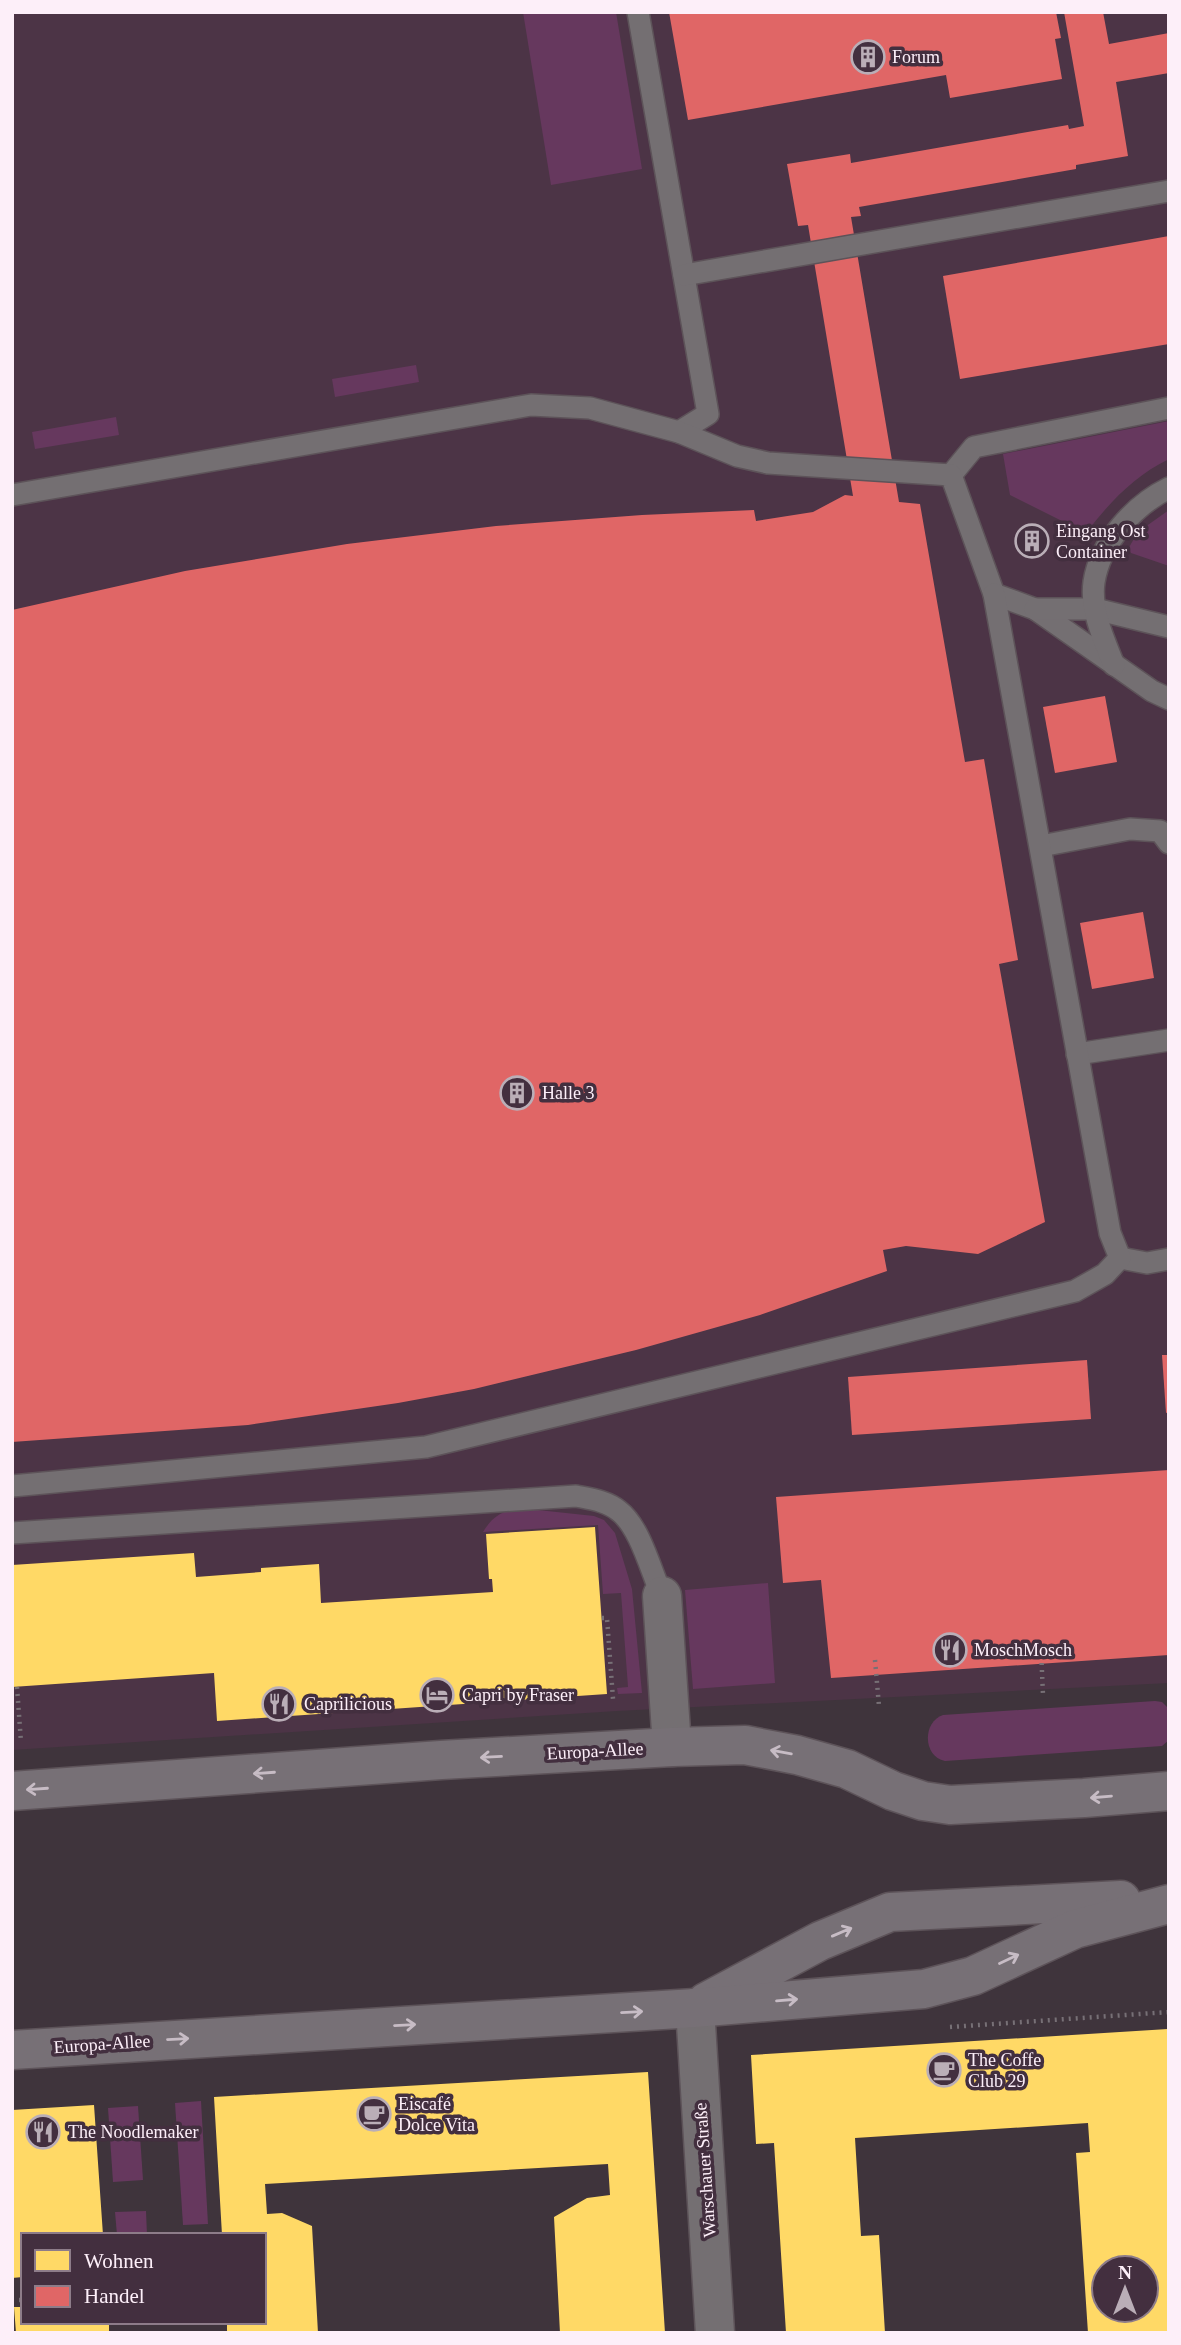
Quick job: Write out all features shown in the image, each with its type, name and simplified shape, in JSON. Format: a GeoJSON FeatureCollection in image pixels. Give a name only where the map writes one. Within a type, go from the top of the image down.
{"type":"FeatureCollection","features":[{"type":"Feature","properties":{"kind":"street"},"geometry":{"type":"LineString","coordinates":[[662,1596],[672,1747]]}},
{"type":"Feature","properties":{"kind":"street","name":"Europa-Allee"},"geometry":{"type":"LineString","coordinates":[[12,1791],[442,1760],[745,1745],[797,1755],[847,1769],[893,1791],[923,1801],[950,1805],[1169,1791]]}},
{"type":"Feature","properties":{"kind":"street","name":"Europa-Allee"},"geometry":{"type":"LineString","coordinates":[[695,2008],[748,1977],[820,1941],[890,1912],[1169,1898]]}},
{"type":"Feature","properties":{"kind":"street","name":"Europa-Allee"},"geometry":{"type":"LineString","coordinates":[[12,2050],[695,2008],[933,1987],[973,1976],[1075,1929],[1169,1904]]}},
{"type":"Feature","properties":{"kind":"street","name":"Warschauer Straße"},"geometry":{"type":"LineString","coordinates":[[695,2008],[715,2333]]}},
{"type":"Feature","properties":{"kind":"lane"},"geometry":{"type":"LineString","coordinates":[[638,12],[708,414],[679,432]]}},
{"type":"Feature","properties":{"kind":"lane"},"geometry":{"type":"LineString","coordinates":[[684,275],[1169,191]]}},
{"type":"Feature","properties":{"kind":"lane"},"geometry":{"type":"LineString","coordinates":[[12,495],[531,405],[590,408],[679,432],[737,456],[768,463],[951,475]]}},
{"type":"Feature","properties":{"kind":"lane"},"geometry":{"type":"LineString","coordinates":[[951,475],[974,447],[1169,408]]}},
{"type":"Feature","properties":{"kind":"lane"},"geometry":{"type":"LineString","coordinates":[[951,475],[994,594],[1110,1233],[1120,1258]]}},
{"type":"Feature","properties":{"kind":"lane"},"geometry":{"type":"LineString","coordinates":[[1114,665],[1100,629],[1095,608],[1094,582],[1104,552],[1112,538],[1139,508],[1169,488]]}},
{"type":"Feature","properties":{"kind":"lane"},"geometry":{"type":"LineString","coordinates":[[994,594],[1035,608],[1152,691],[1169,699]]}},
{"type":"Feature","properties":{"kind":"lane"},"geometry":{"type":"LineString","coordinates":[[1035,608],[1095,608],[1169,626]]}},
{"type":"Feature","properties":{"kind":"lane"},"geometry":{"type":"LineString","coordinates":[[1041,846],[1130,830],[1166,830]]}},
{"type":"Feature","properties":{"kind":"lane"},"geometry":{"type":"LineString","coordinates":[[1077,1055],[1169,1040]]}},
{"type":"Feature","properties":{"kind":"lane"},"geometry":{"type":"LineString","coordinates":[[1120,1258],[1146,1263],[1169,1259]]}},
{"type":"Feature","properties":{"kind":"lane"},"geometry":{"type":"LineString","coordinates":[[12,1486],[426,1447],[1075,1290],[1105,1274],[1120,1258]]}},
{"type":"Feature","properties":{"kind":"lane"},"geometry":{"type":"LineString","coordinates":[[12,1533],[576,1496],[598,1500],[619,1511],[633,1528],[662,1596]]}},
{"type":"Feature","properties":{"kind":"path"},"geometry":{"type":"LineString","coordinates":[[602,1618],[607,1618],[606,1641],[613,1699]]}},
{"type":"Feature","properties":{"kind":"path"},"geometry":{"type":"LineString","coordinates":[[1041,1649],[1043,1695]]}},
{"type":"Feature","properties":{"kind":"path"},"geometry":{"type":"LineString","coordinates":[[875,1660],[879,1706]]}},
{"type":"Feature","properties":{"kind":"path"},"geometry":{"type":"LineString","coordinates":[[18,1687],[21,1742]]}},
{"type":"Feature","properties":{"kind":"path"},"geometry":{"type":"LineString","coordinates":[[438,1706],[439,1712]]}},
{"type":"Feature","properties":{"kind":"path"},"geometry":{"type":"LineString","coordinates":[[279,1717],[279,1723]]}},
{"type":"Feature","properties":{"kind":"shaded area"},"geometry":{"type":"Polygon","coordinates":[[[12,12],[1169,12],[1169,1683],[617,1711],[12,1750],[12,12]]]}},
{"type":"Feature","properties":{"kind":"shaded area"},"geometry":{"type":"Polygon","coordinates":[[[523,12],[616,12],[642,169],[551,185],[523,12]]]}},
{"type":"Feature","properties":{"kind":"shaded area"},"geometry":{"type":"Polygon","coordinates":[[[416,365],[419,382],[335,397],[332,379],[416,365]]]}},
{"type":"Feature","properties":{"kind":"shaded area"},"geometry":{"type":"Polygon","coordinates":[[[116,417],[119,435],[35,449],[32,432],[116,417]]]}},
{"type":"Feature","properties":{"kind":"shaded area"},"geometry":{"type":"Polygon","coordinates":[[[1169,421],[1169,459],[1123,491],[1086,533],[1010,495],[1003,454],[1169,421]]]}},
{"type":"Feature","properties":{"kind":"shaded area"},"geometry":{"type":"Polygon","coordinates":[[[1169,510],[1169,566],[1131,553],[1128,549],[1138,532],[1169,510]]]}},
{"type":"Feature","properties":{"kind":"shaded area"},"geometry":{"type":"Polygon","coordinates":[[[519,1508],[594,1516],[604,1520],[615,1533],[632,1589],[642,1693],[618,1694],[617,1688],[628,1687],[621,1593],[603,1594],[598,1525],[483,1532],[498,1515],[519,1508]]]}},
{"type":"Feature","properties":{"kind":"shaded area"},"geometry":{"type":"Polygon","coordinates":[[[768,1583],[775,1683],[693,1689],[685,1590],[768,1583]]]}},
{"type":"Feature","properties":{"kind":"shaded area"},"geometry":{"type":"Polygon","coordinates":[[[1162,1702],[1169,1709],[1169,1740],[1162,1746],[945,1761],[932,1753],[929,1747],[931,1725],[943,1715],[1162,1702]]]}},
{"type":"Feature","properties":{"kind":"shaded area"},"geometry":{"type":"Polygon","coordinates":[[[201,2101],[208,2224],[183,2225],[175,2103],[201,2101]]]}},
{"type":"Feature","properties":{"kind":"shaded area"},"geometry":{"type":"Polygon","coordinates":[[[138,2106],[143,2180],[113,2182],[108,2108],[138,2106]]]}},
{"type":"Feature","properties":{"kind":"shaded area"},"geometry":{"type":"Polygon","coordinates":[[[146,2211],[147,2233],[117,2233],[115,2212],[146,2211]]]}},
{"type":"Feature","properties":{"kind":"building: Wohnen"},"geometry":{"type":"Polygon","coordinates":[[[595,1527],[607,1694],[217,1721],[214,1673],[12,1687],[12,1565],[194,1553],[196,1577],[261,1572],[261,1568],[319,1564],[321,1603],[493,1592],[492,1579],[489,1579],[486,1534],[595,1527]]]}},
{"type":"Feature","properties":{"kind":"building: Wohnen"},"geometry":{"type":"Polygon","coordinates":[[[1168,2029],[1169,2333],[1088,2333],[1076,2153],[1090,2152],[1088,2123],[855,2138],[861,2236],[879,2235],[885,2333],[786,2333],[774,2143],[756,2144],[751,2055],[1168,2029]]]}},
{"type":"Feature","properties":{"kind":"building: Wohnen"},"geometry":{"type":"Polygon","coordinates":[[[648,2072],[665,2333],[560,2333],[554,2217],[587,2198],[610,2195],[608,2164],[265,2184],[267,2214],[282,2213],[312,2226],[318,2333],[227,2333],[227,2324],[266,2324],[266,2233],[222,2233],[214,2097],[648,2072]]]}},
{"type":"Feature","properties":{"kind":"building: Wohnen"},"geometry":{"type":"Polygon","coordinates":[[[94,2105],[103,2233],[21,2233],[21,2277],[12,2278],[12,2110],[94,2105]]]}},
{"type":"Feature","properties":{"kind":"building: Wohnen"},"geometry":{"type":"Polygon","coordinates":[[[14,2307],[21,2307],[21,2324],[109,2324],[109,2333],[16,2333],[14,2307]]]}},
{"type":"Feature","properties":{"kind":"building: Handel","name":"Forum"},"geometry":{"type":"Polygon","coordinates":[[[669,12],[1056,12],[1061,38],[1055,39],[1062,79],[950,98],[946,75],[688,120],[669,12]]]}},
{"type":"Feature","properties":{"kind":"building: Handel","name":"Halle 3"},"geometry":{"type":"Polygon","coordinates":[[[1064,12],[1103,12],[1109,44],[1169,33],[1169,73],[1116,82],[1128,156],[1076,165],[1076,169],[859,207],[861,216],[851,217],[899,502],[920,504],[965,762],[984,759],[1018,960],[999,964],[1045,1222],[978,1254],[906,1246],[883,1250],[887,1271],[760,1315],[636,1350],[474,1389],[248,1425],[12,1442],[12,610],[185,571],[347,544],[496,526],[642,515],[754,510],[756,521],[813,512],[845,495],[853,496],[808,225],[798,226],[787,164],[850,154],[851,163],[1068,125],[1069,129],[1084,126],[1064,12]]]}},
{"type":"Feature","properties":{"kind":"building: Handel"},"geometry":{"type":"Polygon","coordinates":[[[1169,236],[1169,344],[960,379],[943,276],[1169,236]]]}},
{"type":"Feature","properties":{"kind":"building: Handel","name":"Eingang Ost Container"},"geometry":{"type":"Polygon","coordinates":[[[1038,532],[1041,547],[1026,550],[1023,535],[1038,532]]]}},
{"type":"Feature","properties":{"kind":"building: Handel"},"geometry":{"type":"Polygon","coordinates":[[[1105,696],[1117,762],[1055,773],[1043,707],[1105,696]]]}},
{"type":"Feature","properties":{"kind":"building: Handel"},"geometry":{"type":"Polygon","coordinates":[[[1143,912],[1154,978],[1092,989],[1080,923],[1143,912]]]}},
{"type":"Feature","properties":{"kind":"building: Handel"},"geometry":{"type":"Polygon","coordinates":[[[1162,1355],[1169,1355],[1169,1412],[1166,1413],[1162,1355]]]}},
{"type":"Feature","properties":{"kind":"building: Handel"},"geometry":{"type":"Polygon","coordinates":[[[1087,1360],[1091,1419],[852,1435],[848,1377],[1087,1360]]]}},
{"type":"Feature","properties":{"kind":"building: Handel"},"geometry":{"type":"Polygon","coordinates":[[[1169,1470],[1169,1655],[831,1678],[821,1580],[783,1583],[776,1497],[1169,1470]]]}},
{"type":"Feature","properties":{"kind":"place","name":"Forum"},"geometry":{"type":"Point","coordinates":[868,57]}},
{"type":"Feature","properties":{"kind":"place","name":"Eingang Ost Container"},"geometry":{"type":"Point","coordinates":[1032,541]}},
{"type":"Feature","properties":{"kind":"place","name":"Halle 3"},"geometry":{"type":"Point","coordinates":[517,1093]}},
{"type":"Feature","properties":{"kind":"place","name":"MoschMosch"},"geometry":{"type":"Point","coordinates":[950,1650]}},
{"type":"Feature","properties":{"kind":"place","name":"Capri by Fraser"},"geometry":{"type":"Point","coordinates":[437,1695]}},
{"type":"Feature","properties":{"kind":"place","name":"Caprilicious"},"geometry":{"type":"Point","coordinates":[279,1704]}},
{"type":"Feature","properties":{"kind":"place","name":"The Coffe Club 29"},"geometry":{"type":"Point","coordinates":[944,2070]}},
{"type":"Feature","properties":{"kind":"place","name":"Eiscafé Dolce Vita"},"geometry":{"type":"Point","coordinates":[374,2114]}},
{"type":"Feature","properties":{"kind":"place","name":"The Noodlemaker"},"geometry":{"type":"Point","coordinates":[43,2132]}}]}
